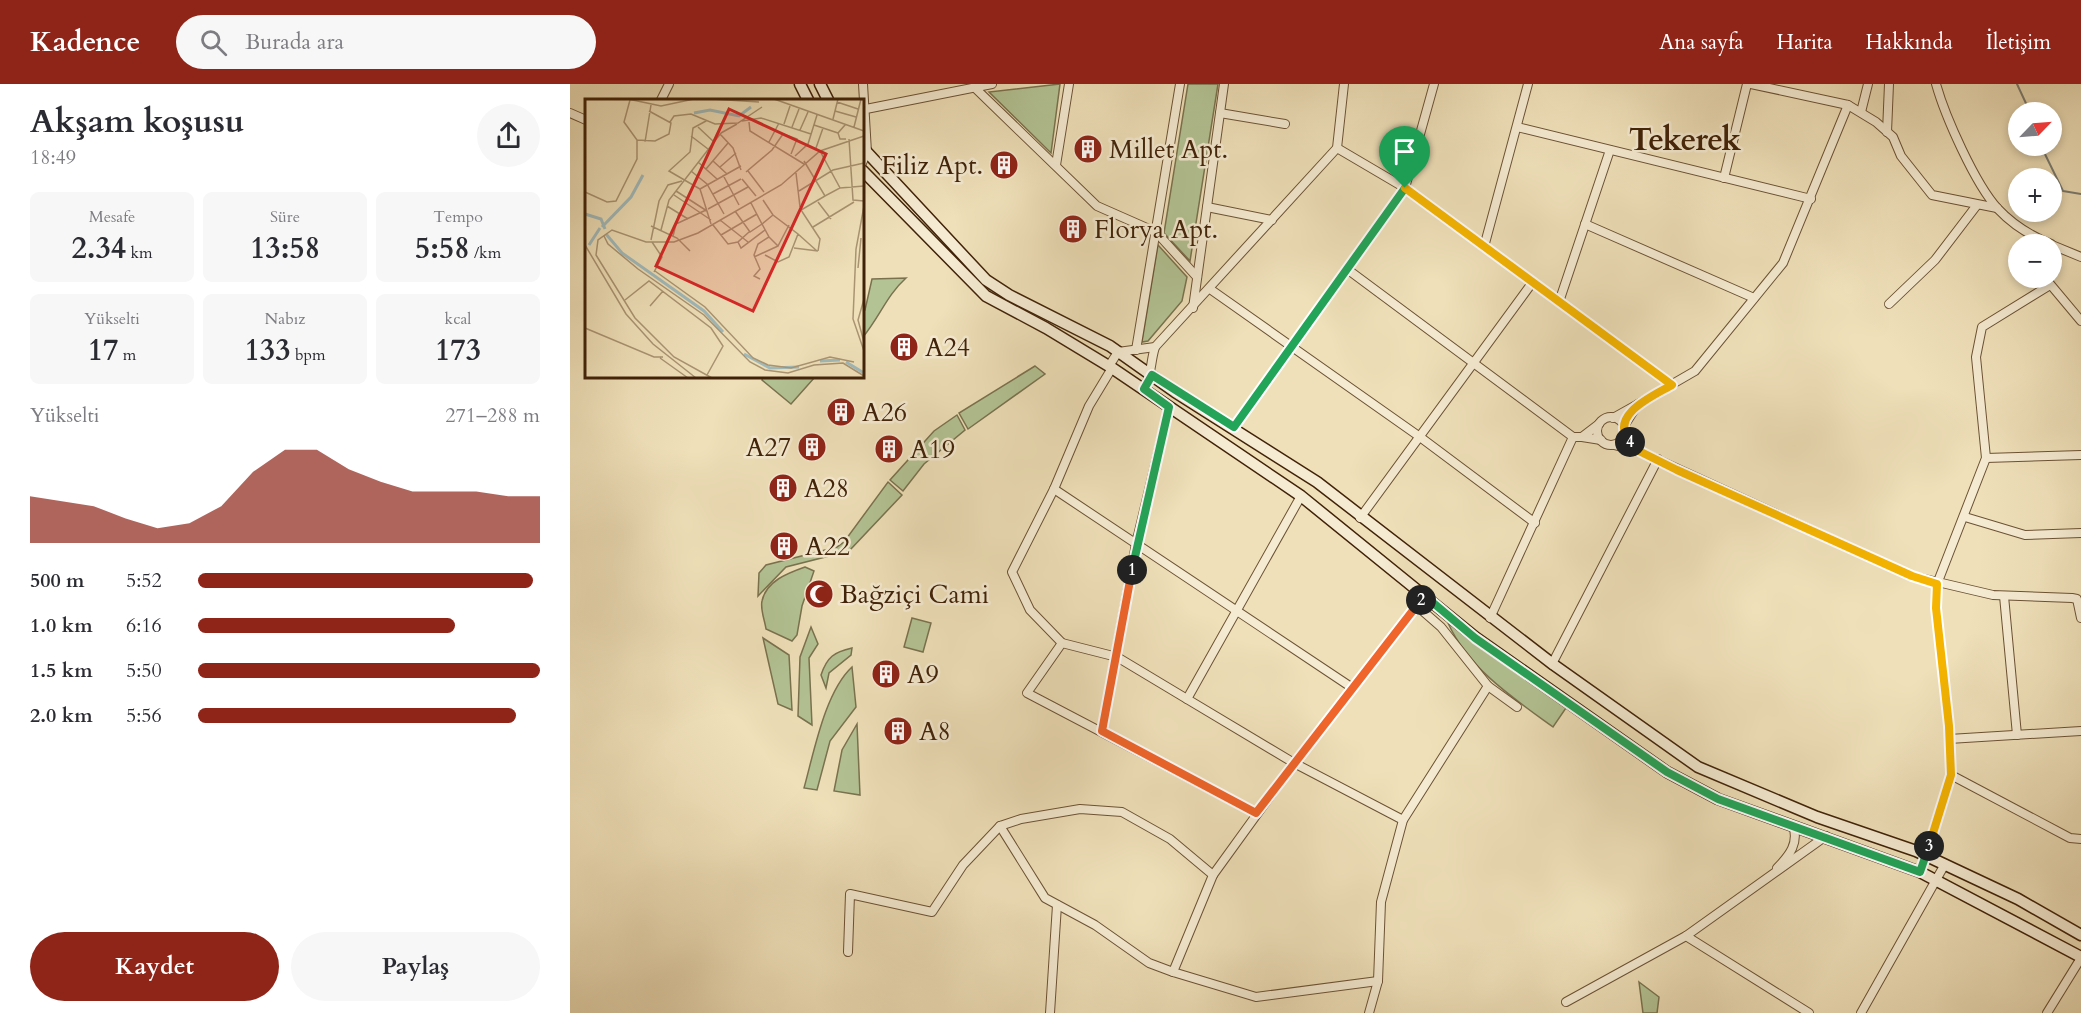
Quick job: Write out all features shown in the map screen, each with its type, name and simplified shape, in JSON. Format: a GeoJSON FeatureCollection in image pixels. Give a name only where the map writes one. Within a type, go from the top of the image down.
{"type":"FeatureCollection","features":[{"type":"Feature","properties":{"kind":"main road"},"geometry":{"type":"LineString","coordinates":[[800,84],[808,99]]}},
{"type":"Feature","properties":{"kind":"main road"},"geometry":{"type":"LineString","coordinates":[[820,84],[828,99]]}},
{"type":"Feature","properties":{"kind":"main road"},"geometry":{"type":"LineString","coordinates":[[864,154],[986,280],[1009,295],[1118,352],[1317,482],[1490,618],[1698,767],[1817,817],[1945,864],[2041,911],[2081,934]]}},
{"type":"Feature","properties":{"kind":"main road"},"geometry":{"type":"LineString","coordinates":[[864,172],[986,296],[1046,328],[1111,367],[1301,496],[1475,638],[1667,772],[1718,799],[1826,836],[1920,872],[2081,957]]}},
{"type":"Feature","properties":{"kind":"street"},"geometry":{"type":"LineString","coordinates":[[662,99],[669,84]]}},
{"type":"Feature","properties":{"kind":"street"},"geometry":{"type":"LineString","coordinates":[[864,84],[866,110],[864,154]]}},
{"type":"Feature","properties":{"kind":"street"},"geometry":{"type":"LineString","coordinates":[[866,110],[992,84]]}},
{"type":"Feature","properties":{"kind":"street"},"geometry":{"type":"LineString","coordinates":[[1056,165],[1069,84]]}},
{"type":"Feature","properties":{"kind":"street"},"geometry":{"type":"LineString","coordinates":[[1136,350],[1180,84]]}},
{"type":"Feature","properties":{"kind":"street"},"geometry":{"type":"LineString","coordinates":[[1193,308],[1224,84]]}},
{"type":"Feature","properties":{"kind":"street"},"geometry":{"type":"LineString","coordinates":[[1144,389],[1152,375],[1150,363],[1155,347],[1337,148],[1344,84]]}},
{"type":"Feature","properties":{"kind":"street"},"geometry":{"type":"LineString","coordinates":[[1234,427],[1405,188],[1434,84]]}},
{"type":"Feature","properties":{"kind":"street"},"geometry":{"type":"LineString","coordinates":[[1484,247],[1528,84]]}},
{"type":"Feature","properties":{"kind":"street"},"geometry":{"type":"LineString","coordinates":[[1724,178],[1747,84]]}},
{"type":"Feature","properties":{"kind":"street"},"geometry":{"type":"LineString","coordinates":[[1751,84],[1848,105],[1861,112],[1893,137],[1901,156],[1932,195],[1997,208]]}},
{"type":"Feature","properties":{"kind":"street"},"geometry":{"type":"LineString","coordinates":[[1861,112],[1868,84]]}},
{"type":"Feature","properties":{"kind":"street"},"geometry":{"type":"LineString","coordinates":[[1887,132],[1889,84]]}},
{"type":"Feature","properties":{"kind":"street"},"geometry":{"type":"LineString","coordinates":[[1935,84],[1975,173],[1997,208],[2029,234]]}},
{"type":"Feature","properties":{"kind":"street"},"geometry":{"type":"LineString","coordinates":[[974,87],[1097,206],[1156,232],[1197,277]]}},
{"type":"Feature","properties":{"kind":"street"},"geometry":{"type":"LineString","coordinates":[[1490,618],[1578,437],[1695,371],[1783,263],[1848,105]]}},
{"type":"Feature","properties":{"kind":"street"},"geometry":{"type":"LineString","coordinates":[[570,113],[585,120]]}},
{"type":"Feature","properties":{"kind":"street"},"geometry":{"type":"LineString","coordinates":[[1220,113],[1285,124]]}},
{"type":"Feature","properties":{"kind":"street"},"geometry":{"type":"LineString","coordinates":[[1517,127],[1811,199]]}},
{"type":"Feature","properties":{"kind":"street"},"geometry":{"type":"LineString","coordinates":[[1337,148],[1405,188],[1672,385]]}},
{"type":"Feature","properties":{"kind":"street"},"geometry":{"type":"LineString","coordinates":[[1559,302],[1610,150]]}},
{"type":"Feature","properties":{"kind":"street"},"geometry":{"type":"LineString","coordinates":[[1889,304],[1935,260],[1977,205]]}},
{"type":"Feature","properties":{"kind":"street"},"geometry":{"type":"LineString","coordinates":[[1207,207],[1272,220]]}},
{"type":"Feature","properties":{"kind":"street"},"geometry":{"type":"LineString","coordinates":[[1585,224],[1754,298]]}},
{"type":"Feature","properties":{"kind":"street"},"geometry":{"type":"LineString","coordinates":[[2062,249],[2081,257]]}},
{"type":"Feature","properties":{"kind":"street"},"geometry":{"type":"LineString","coordinates":[[1347,269],[1474,364],[1578,437],[1601,440],[1659,459],[1912,576],[1937,584],[2004,596],[2077,599],[2081,618]]}},
{"type":"Feature","properties":{"kind":"street"},"geometry":{"type":"LineString","coordinates":[[1360,518],[1532,283]]}},
{"type":"Feature","properties":{"kind":"street"},"geometry":{"type":"LineString","coordinates":[[1920,872],[1951,775],[1936,608],[1937,584],[1965,518],[1986,458],[1976,357],[1982,327],[2045,288]]}},
{"type":"Feature","properties":{"kind":"street"},"geometry":{"type":"LineString","coordinates":[[2053,288],[2081,321]]}},
{"type":"Feature","properties":{"kind":"street"},"geometry":{"type":"LineString","coordinates":[[1210,289],[1420,437],[1535,523]]}},
{"type":"Feature","properties":{"kind":"street"},"geometry":{"type":"LineString","coordinates":[[1155,347],[1118,352],[1089,406],[1054,489],[1012,572],[1030,610],[1062,643],[1117,657],[1294,763],[1403,819]]}},
{"type":"Feature","properties":{"kind":"street"},"geometry":{"type":"LineString","coordinates":[[1614,445],[1621,441],[1624,426],[1638,404]]}},
{"type":"Feature","properties":{"kind":"street"},"geometry":{"type":"LineString","coordinates":[[1102,731],[1136,544],[1169,407]]}},
{"type":"Feature","properties":{"kind":"street"},"geometry":{"type":"LineString","coordinates":[[1613,418],[1624,426]]}},
{"type":"Feature","properties":{"kind":"street"},"geometry":{"type":"LineString","coordinates":[[1600,424],[1598,434],[1601,440]]}},
{"type":"Feature","properties":{"kind":"street"},"geometry":{"type":"LineString","coordinates":[[1624,435],[1641,452]]}},
{"type":"Feature","properties":{"kind":"street"},"geometry":{"type":"LineString","coordinates":[[1986,458],[2081,455]]}},
{"type":"Feature","properties":{"kind":"street"},"geometry":{"type":"LineString","coordinates":[[1552,664],[1659,459]]}},
{"type":"Feature","properties":{"kind":"street"},"geometry":{"type":"LineString","coordinates":[[1054,489],[1351,687]]}},
{"type":"Feature","properties":{"kind":"street"},"geometry":{"type":"LineString","coordinates":[[1187,699],[1301,496]]}},
{"type":"Feature","properties":{"kind":"street"},"geometry":{"type":"LineString","coordinates":[[1965,518],[2025,535],[2081,533]]}},
{"type":"Feature","properties":{"kind":"street"},"geometry":{"type":"LineString","coordinates":[[1173,972],[1213,875],[1256,813],[1351,687],[1425,596]]}},
{"type":"Feature","properties":{"kind":"street"},"geometry":{"type":"LineString","coordinates":[[2004,596],[2017,735]]}},
{"type":"Feature","properties":{"kind":"street"},"geometry":{"type":"LineString","coordinates":[[1417,606],[1441,627],[1488,686],[1517,707]]}},
{"type":"Feature","properties":{"kind":"street"},"geometry":{"type":"LineString","coordinates":[[1062,643],[1027,693],[1256,813]]}},
{"type":"Feature","properties":{"kind":"street"},"geometry":{"type":"LineString","coordinates":[[1369,1013],[1378,981],[1381,902],[1403,819],[1488,686]]}},
{"type":"Feature","properties":{"kind":"street"},"geometry":{"type":"LineString","coordinates":[[1949,739],[2081,731]]}},
{"type":"Feature","properties":{"kind":"street"},"geometry":{"type":"LineString","coordinates":[[1951,775],[2070,838],[2081,839]]}},
{"type":"Feature","properties":{"kind":"street"},"geometry":{"type":"LineString","coordinates":[[848,952],[850,894],[932,912],[963,865],[1000,826],[1021,819],[1080,809],[1122,812],[1170,839],[1213,875]]}},
{"type":"Feature","properties":{"kind":"street"},"geometry":{"type":"LineString","coordinates":[[1766,881],[1793,847],[1796,835],[1793,825]]}},
{"type":"Feature","properties":{"kind":"street"},"geometry":{"type":"LineString","coordinates":[[1000,826],[1045,898],[1095,925],[1149,963],[1256,997],[1378,981]]}},
{"type":"Feature","properties":{"kind":"street"},"geometry":{"type":"LineString","coordinates":[[1566,1002],[1686,936],[1826,836]]}},
{"type":"Feature","properties":{"kind":"street"},"geometry":{"type":"LineString","coordinates":[[1861,1013],[1945,864]]}},
{"type":"Feature","properties":{"kind":"street"},"geometry":{"type":"LineString","coordinates":[[1050,1013],[1057,905]]}},
{"type":"Feature","properties":{"kind":"street"},"geometry":{"type":"LineString","coordinates":[[1686,936],[1809,1013]]}},
{"type":"Feature","properties":{"kind":"street"},"geometry":{"type":"LineString","coordinates":[[2052,1011],[2081,957]]}},
{"type":"Feature","properties":{"kind":"green space"},"geometry":{"type":"Polygon","coordinates":[[[1060,84],[1051,153],[989,92],[1060,84]]]}},
{"type":"Feature","properties":{"kind":"green space"},"geometry":{"type":"Polygon","coordinates":[[[1188,84],[1218,84],[1190,261],[1164,233],[1188,84]]]}},
{"type":"Feature","properties":{"kind":"green space"},"geometry":{"type":"Polygon","coordinates":[[[1158,245],[1187,277],[1182,301],[1148,341],[1142,342],[1158,245]]]}},
{"type":"Feature","properties":{"kind":"green space"},"geometry":{"type":"Polygon","coordinates":[[[906,278],[864,336],[864,310],[872,279],[906,278]]]}},
{"type":"Feature","properties":{"kind":"green space"},"geometry":{"type":"Polygon","coordinates":[[[1035,366],[1045,374],[968,429],[959,413],[1035,366]]]}},
{"type":"Feature","properties":{"kind":"green space"},"geometry":{"type":"Polygon","coordinates":[[[762,378],[814,378],[791,404],[762,380],[762,378]]]}},
{"type":"Feature","properties":{"kind":"green space"},"geometry":{"type":"Polygon","coordinates":[[[957,415],[965,430],[924,464],[903,491],[890,480],[934,431],[957,415]]]}},
{"type":"Feature","properties":{"kind":"green space"},"geometry":{"type":"Polygon","coordinates":[[[888,482],[902,495],[849,551],[786,567],[758,596],[759,573],[766,565],[837,547],[844,542],[888,482]]]}},
{"type":"Feature","properties":{"kind":"green space"},"geometry":{"type":"Polygon","coordinates":[[[805,567],[814,571],[802,606],[797,635],[792,641],[766,629],[762,601],[764,594],[773,583],[805,567]]]}},
{"type":"Feature","properties":{"kind":"green space"},"geometry":{"type":"Polygon","coordinates":[[[912,618],[931,623],[923,652],[904,647],[912,618]]]}},
{"type":"Feature","properties":{"kind":"green space"},"geometry":{"type":"Polygon","coordinates":[[[1448,623],[1566,708],[1553,727],[1493,681],[1468,655],[1448,623]]]}},
{"type":"Feature","properties":{"kind":"green space"},"geometry":{"type":"Polygon","coordinates":[[[811,627],[818,644],[809,658],[812,725],[798,716],[800,657],[811,627]]]}},
{"type":"Feature","properties":{"kind":"green space"},"geometry":{"type":"Polygon","coordinates":[[[763,638],[789,655],[792,710],[778,704],[763,638]]]}},
{"type":"Feature","properties":{"kind":"green space"},"geometry":{"type":"Polygon","coordinates":[[[852,648],[851,655],[829,673],[826,688],[821,675],[826,664],[840,651],[852,648]]]}},
{"type":"Feature","properties":{"kind":"green space"},"geometry":{"type":"Polygon","coordinates":[[[852,667],[856,707],[830,741],[817,790],[804,788],[816,740],[828,707],[835,691],[852,667]]]}},
{"type":"Feature","properties":{"kind":"green space"},"geometry":{"type":"Polygon","coordinates":[[[857,724],[860,795],[834,791],[842,750],[857,724]]]}},
{"type":"Feature","properties":{"kind":"green space"},"geometry":{"type":"Polygon","coordinates":[[[1639,982],[1659,997],[1657,1013],[1643,1013],[1639,982]]]}},
{"type":"Feature","properties":{"kind":"waterway"},"geometry":{"type":"LineString","coordinates":[[2017,84],[2025,102]]}},
{"type":"Feature","properties":{"kind":"waterway"},"geometry":{"type":"LineString","coordinates":[[2046,156],[2063,191],[2081,194]]}},
{"type":"Feature","properties":{"kind":"place","name":"Millet Apt."},"geometry":{"type":"Point","coordinates":[1088,149]}},
{"type":"Feature","properties":{"kind":"place","name":"Filiz Apt."},"geometry":{"type":"Point","coordinates":[1004,165]}},
{"type":"Feature","properties":{"kind":"place","name":"Florya Apt."},"geometry":{"type":"Point","coordinates":[1073,229]}},
{"type":"Feature","properties":{"kind":"place","name":"A24"},"geometry":{"type":"Point","coordinates":[904,347]}},
{"type":"Feature","properties":{"kind":"place","name":"A26"},"geometry":{"type":"Point","coordinates":[841,412]}},
{"type":"Feature","properties":{"kind":"place","name":"A27"},"geometry":{"type":"Point","coordinates":[812,447]}},
{"type":"Feature","properties":{"kind":"place","name":"A19"},"geometry":{"type":"Point","coordinates":[889,449]}},
{"type":"Feature","properties":{"kind":"place","name":"A28"},"geometry":{"type":"Point","coordinates":[783,488]}},
{"type":"Feature","properties":{"kind":"place","name":"A22"},"geometry":{"type":"Point","coordinates":[784,546]}},
{"type":"Feature","properties":{"kind":"place","name":"Bağziçi Cami"},"geometry":{"type":"Point","coordinates":[819,594]}},
{"type":"Feature","properties":{"kind":"place","name":"A9"},"geometry":{"type":"Point","coordinates":[886,674]}},
{"type":"Feature","properties":{"kind":"place","name":"A8"},"geometry":{"type":"Point","coordinates":[898,731]}},
{"type":"Feature","properties":{"kind":"district","name":"Tekerek"},"geometry":{"type":"Point","coordinates":[1685,140]}},
{"type":"Feature","properties":{"kind":"route"},"geometry":{"type":"LineString","coordinates":[[1405,188],[1672,385],[1638,404],[1628,417],[1624,426],[1624,435],[1641,452],[1912,576],[1937,584],[1936,608],[1949,726],[1951,775],[1920,872],[1826,836],[1718,799],[1667,772],[1475,638],[1425,596],[1351,687],[1256,813],[1102,731],[1136,544],[1169,407],[1144,389],[1152,375],[1175,392],[1234,427],[1405,188]]}}]}
